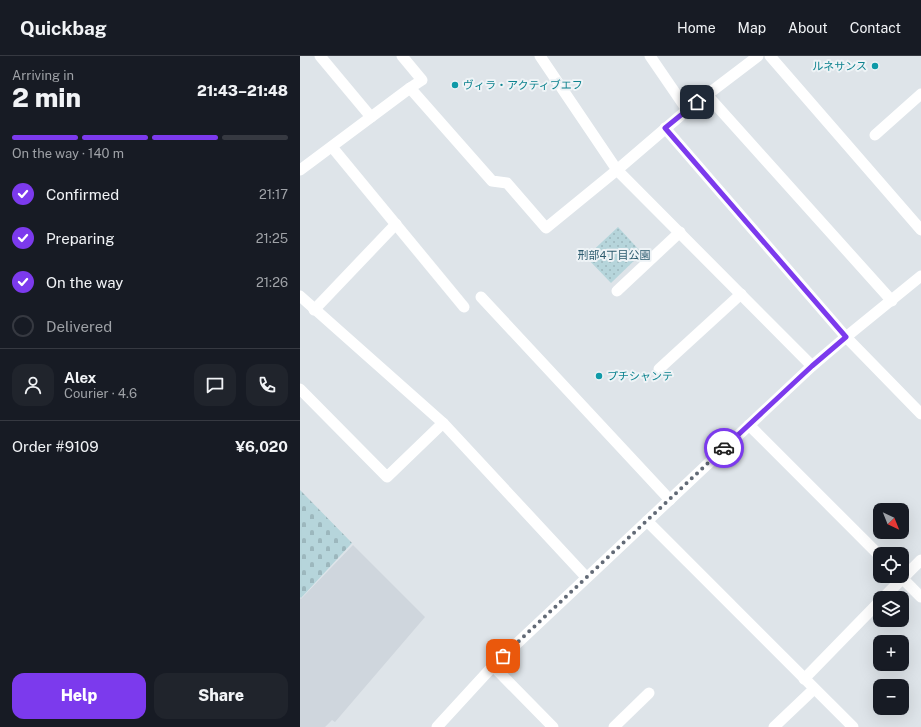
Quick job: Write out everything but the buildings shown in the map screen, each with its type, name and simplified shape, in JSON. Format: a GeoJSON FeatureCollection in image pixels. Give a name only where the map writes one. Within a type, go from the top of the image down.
{"type":"FeatureCollection","features":[{"type":"Feature","properties":{"kind":"street"},"geometry":{"type":"LineString","coordinates":[[320,56],[371,117]]}},
{"type":"Feature","properties":{"kind":"street"},"geometry":{"type":"LineString","coordinates":[[300,170],[422,80],[402,56]]}},
{"type":"Feature","properties":{"kind":"street"},"geometry":{"type":"LineString","coordinates":[[540,56],[618,170],[812,366]]}},
{"type":"Feature","properties":{"kind":"street"},"geometry":{"type":"LineString","coordinates":[[650,56],[687,110]]}},
{"type":"Feature","properties":{"kind":"street"},"geometry":{"type":"LineString","coordinates":[[410,88],[492,181],[507,183],[546,228],[618,170],[687,110],[758,56]]}},
{"type":"Feature","properties":{"kind":"street"},"geometry":{"type":"LineString","coordinates":[[770,56],[921,230]]}},
{"type":"Feature","properties":{"kind":"street"},"geometry":{"type":"LineString","coordinates":[[875,135],[921,94]]}},
{"type":"Feature","properties":{"kind":"street"},"geometry":{"type":"LineString","coordinates":[[707,95],[892,301]]}},
{"type":"Feature","properties":{"kind":"street"},"geometry":{"type":"LineString","coordinates":[[665,128],[846,337],[921,414]]}},
{"type":"Feature","properties":{"kind":"street"},"geometry":{"type":"LineString","coordinates":[[332,147],[464,307]]}},
{"type":"Feature","properties":{"kind":"street"},"geometry":{"type":"LineString","coordinates":[[314,310],[396,224]]}},
{"type":"Feature","properties":{"kind":"street"},"geometry":{"type":"LineString","coordinates":[[617,291],[680,232]]}},
{"type":"Feature","properties":{"kind":"street"},"geometry":{"type":"LineString","coordinates":[[437,727],[493,666],[812,366],[921,276]]}},
{"type":"Feature","properties":{"kind":"street"},"geometry":{"type":"LineString","coordinates":[[659,369],[741,294]]}},
{"type":"Feature","properties":{"kind":"street"},"geometry":{"type":"LineString","coordinates":[[300,296],[443,423],[586,577]]}},
{"type":"Feature","properties":{"kind":"street"},"geometry":{"type":"LineString","coordinates":[[481,297],[670,500]]}},
{"type":"Feature","properties":{"kind":"street"},"geometry":{"type":"LineString","coordinates":[[300,389],[387,477],[443,423]]}},
{"type":"Feature","properties":{"kind":"street"},"geometry":{"type":"LineString","coordinates":[[749,425],[873,549]]}},
{"type":"Feature","properties":{"kind":"street"},"geometry":{"type":"LineString","coordinates":[[647,521],[853,727]]}},
{"type":"Feature","properties":{"kind":"street"},"geometry":{"type":"LineString","coordinates":[[909,570],[921,560]]}},
{"type":"Feature","properties":{"kind":"street"},"geometry":{"type":"LineString","coordinates":[[889,591],[896,583]]}},
{"type":"Feature","properties":{"kind":"street"},"geometry":{"type":"LineString","coordinates":[[907,583],[921,597]]}},
{"type":"Feature","properties":{"kind":"street"},"geometry":{"type":"LineString","coordinates":[[804,679],[873,608]]}},
{"type":"Feature","properties":{"kind":"street"},"geometry":{"type":"LineString","coordinates":[[493,666],[553,727]]}},
{"type":"Feature","properties":{"kind":"street"},"geometry":{"type":"LineString","coordinates":[[774,727],[814,689]]}},
{"type":"Feature","properties":{"kind":"street"},"geometry":{"type":"LineString","coordinates":[[614,727],[649,693]]}},
{"type":"Feature","properties":{"kind":"shaded area"},"geometry":{"type":"Polygon","coordinates":[[[353,545],[425,617],[335,722],[332,720],[325,727],[300,727],[300,598],[301,599],[353,545]]]}},
{"type":"Feature","properties":{"kind":"green space","name":"刑部4丁目公園"},"geometry":{"type":"Polygon","coordinates":[[[618,227],[642,253],[611,283],[586,257],[618,227]]]}},
{"type":"Feature","properties":{"kind":"green space"},"geometry":{"type":"Polygon","coordinates":[[[300,490],[352,543],[301,598],[300,597],[300,490]]]}},
{"type":"Feature","properties":{"kind":"way so far"},"geometry":{"type":"LineString","coordinates":[[503,656],[724,448]]}},
{"type":"Feature","properties":{"kind":"place","name":"ルネサンス"},"geometry":{"type":"Point","coordinates":[875,66]}},
{"type":"Feature","properties":{"kind":"place","name":"ヴィラ・アクティブエフ"},"geometry":{"type":"Point","coordinates":[455,85]}},
{"type":"Feature","properties":{"kind":"place","name":"プチシャンテ"},"geometry":{"type":"Point","coordinates":[599,376]}},
{"type":"Feature","properties":{"kind":"route"},"geometry":{"type":"LineString","coordinates":[[697,102],[665,128],[846,337],[812,366],[724,448]]}}]}
